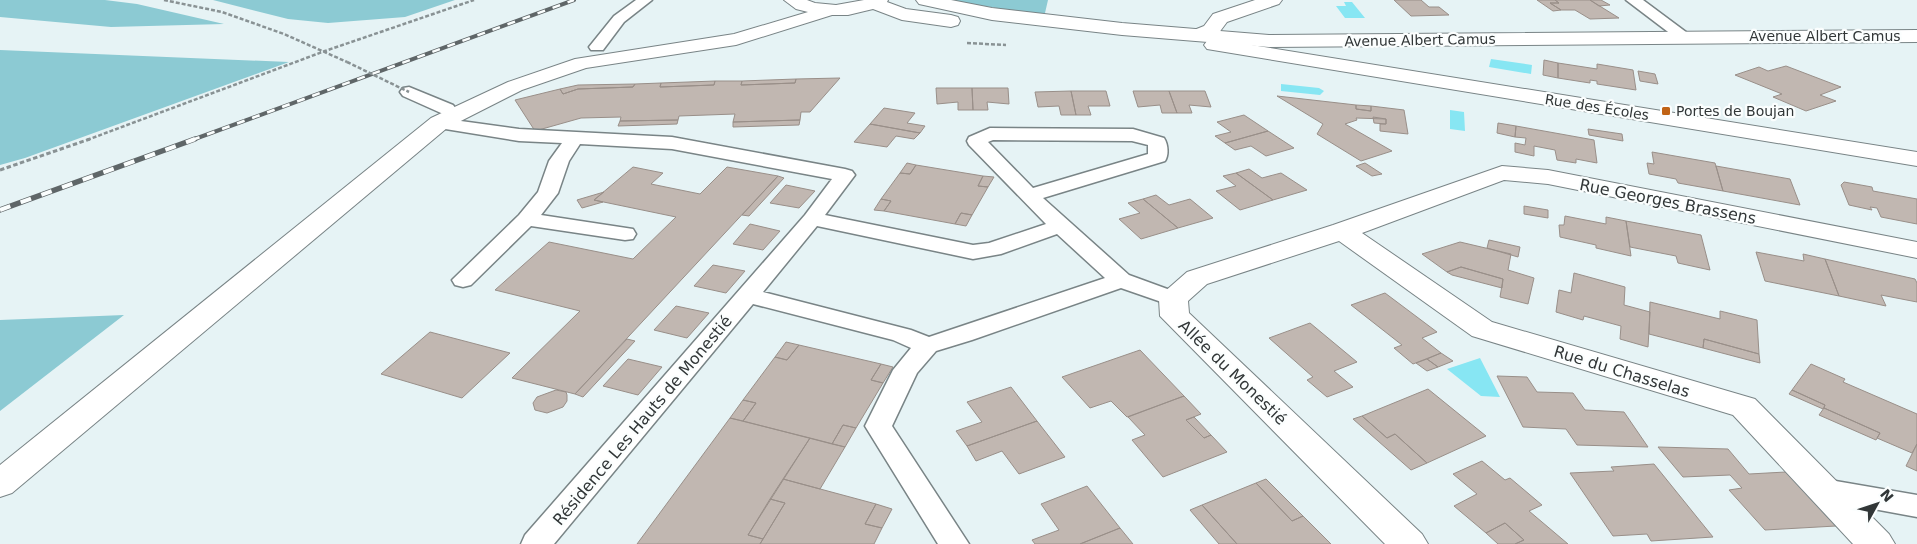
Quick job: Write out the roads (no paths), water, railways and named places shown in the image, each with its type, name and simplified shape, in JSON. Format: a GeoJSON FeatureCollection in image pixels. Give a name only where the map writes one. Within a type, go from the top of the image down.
{"type":"FeatureCollection","features":[{"type":"Feature","properties":{"kind":"street"},"geometry":{"type":"LineString","coordinates":[[926,0],[992,14],[1207,40]]}},
{"type":"Feature","properties":{"kind":"street"},"geometry":{"type":"LineString","coordinates":[[1254,37],[1273,0]]}},
{"type":"Feature","properties":{"kind":"street"},"geometry":{"type":"LineString","coordinates":[[0,484],[443,116],[461,96],[496,79],[565,55],[597,47],[718,31],[745,24],[795,1],[811,7],[831,9],[862,6],[877,1],[902,14],[1036,33],[1207,40],[1254,37]]}},
{"type":"Feature","properties":{"kind":"street"},"geometry":{"type":"LineString","coordinates":[[443,116],[515,86],[582,63],[736,39],[819,15],[831,9]]}},
{"type":"Feature","properties":{"kind":"street"},"geometry":{"type":"LineString","coordinates":[[1207,40],[1211,30],[1254,37]]}},
{"type":"Feature","properties":{"kind":"street","name":"Avenue Albert Camus"},"geometry":{"type":"LineString","coordinates":[[1254,37],[1314,41],[1917,36]]}},
{"type":"Feature","properties":{"kind":"street","name":"Rue des Écoles"},"geometry":{"type":"LineString","coordinates":[[1207,40],[1254,37],[1366,69],[1917,159]]}},
{"type":"Feature","properties":{"kind":"street","name":"Rue des Écoles"},"geometry":{"type":"LineString","coordinates":[[1314,41],[1317,47],[1337,59],[1366,69]]}},
{"type":"Feature","properties":{"kind":"street","name":"Rue Georges Brassens"},"geometry":{"type":"LineString","coordinates":[[1421,203],[1502,173],[1548,177],[1917,250]]}},
{"type":"Feature","properties":{"kind":"street","name":"Allée du Monestié"},"geometry":{"type":"LineString","coordinates":[[1409,544],[1175,316],[1173,299],[1197,278],[1421,203]]}},
{"type":"Feature","properties":{"kind":"street","name":"Rue du Chasselas"},"geometry":{"type":"LineString","coordinates":[[1342,231],[1482,329],[1744,407],[1876,544]]}},
{"type":"Feature","properties":{"kind":"lane"},"geometry":{"type":"LineString","coordinates":[[597,47],[619,19],[645,0]]}},
{"type":"Feature","properties":{"kind":"lane"},"geometry":{"type":"LineString","coordinates":[[1633,0],[1686,38]]}},
{"type":"Feature","properties":{"kind":"lane","name":"Résidence Les Hauts de Monestié"},"geometry":{"type":"LineString","coordinates":[[409,92],[443,116],[519,135],[672,143],[845,175],[812,219],[536,544]]}},
{"type":"Feature","properties":{"kind":"lane"},"geometry":{"type":"LineString","coordinates":[[1030,196],[1158,157],[1157,142],[1133,135],[999,134],[990,134],[976,141],[1030,196],[1060,226],[1121,280],[1173,299]]}},
{"type":"Feature","properties":{"kind":"lane"},"geometry":{"type":"LineString","coordinates":[[463,280],[526,219],[548,192],[559,161],[574,139]]}},
{"type":"Feature","properties":{"kind":"lane"},"geometry":{"type":"LineString","coordinates":[[526,219],[625,234]]}},
{"type":"Feature","properties":{"kind":"lane"},"geometry":{"type":"LineString","coordinates":[[812,219],[973,252],[993,249],[1060,226]]}},
{"type":"Feature","properties":{"kind":"lane"},"geometry":{"type":"LineString","coordinates":[[954,544],[878,426],[906,370],[927,345],[964,335],[1121,280]]}},
{"type":"Feature","properties":{"kind":"lane"},"geometry":{"type":"LineString","coordinates":[[747,295],[894,333],[927,345]]}},
{"type":"Feature","properties":{"kind":"lane"},"geometry":{"type":"LineString","coordinates":[[1824,490],[1917,506]]}},
{"type":"Feature","properties":{"kind":"railway"},"geometry":{"type":"LineString","coordinates":[[192,140],[574,0]]}},
{"type":"Feature","properties":{"kind":"railway"},"geometry":{"type":"LineString","coordinates":[[0,210],[195,139]]}},
{"type":"Feature","properties":{"kind":"place","name":"Portes de Boujan"},"geometry":{"type":"Point","coordinates":[1666,111]}}]}
